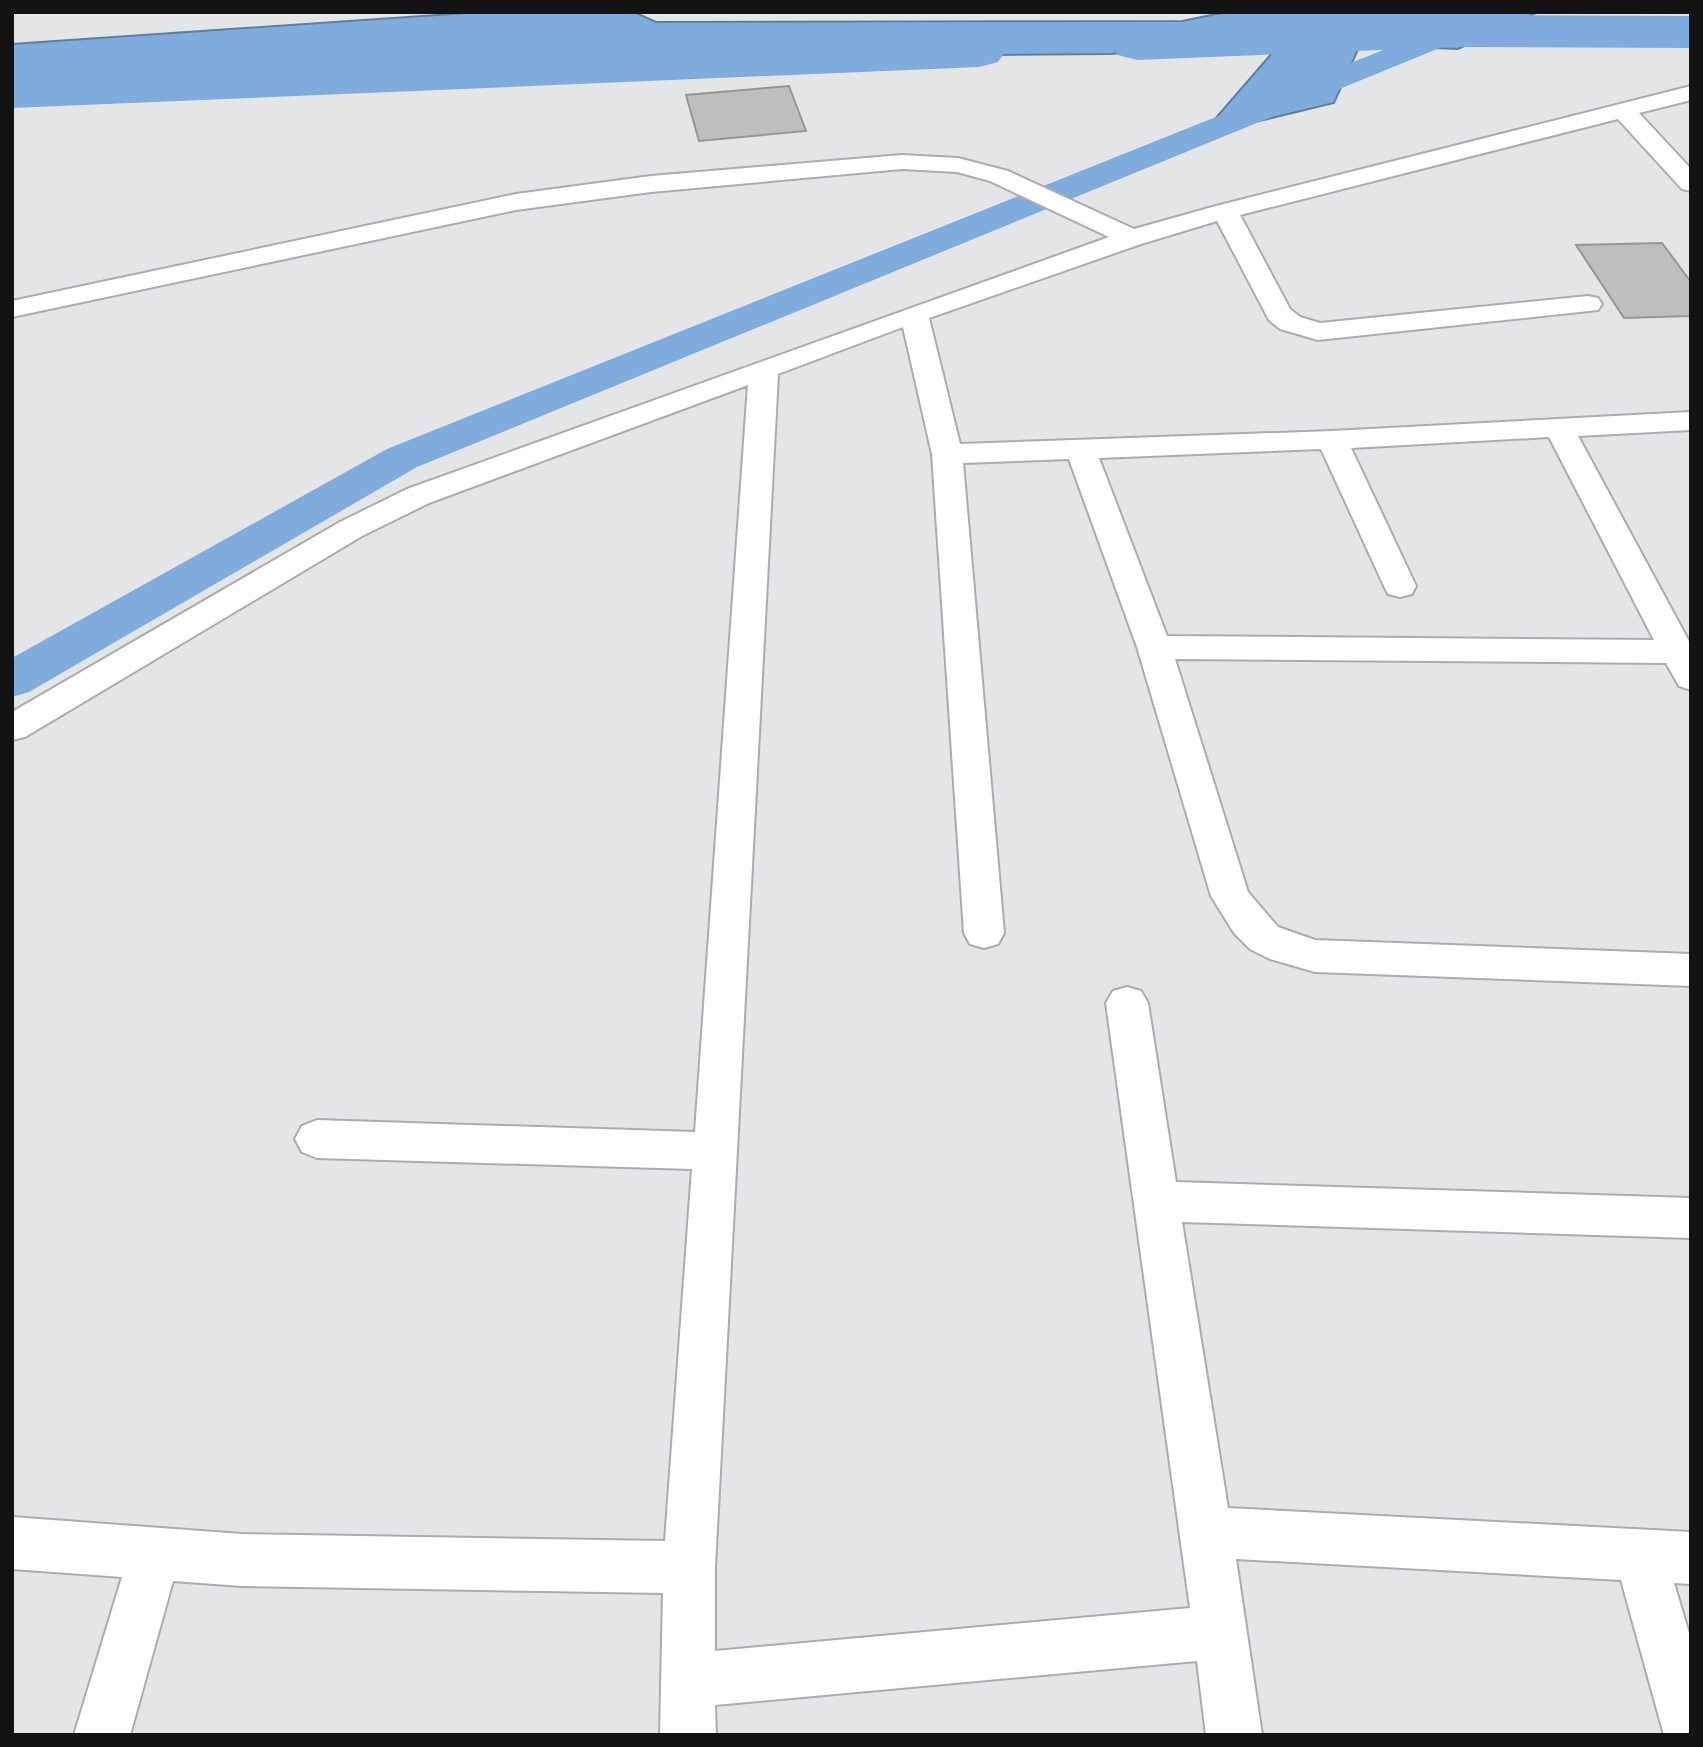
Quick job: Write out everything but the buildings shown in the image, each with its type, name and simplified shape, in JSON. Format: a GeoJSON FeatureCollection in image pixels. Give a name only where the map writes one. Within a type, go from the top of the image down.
{"type":"FeatureCollection","features":[{"type":"Feature","properties":{"kind":"street"},"geometry":{"type":"LineString","coordinates":[[12,728],[351,529],[407,502],[914,314],[1132,238],[1225,211],[1691,93]]}},
{"type":"Feature","properties":{"kind":"street"},"geometry":{"type":"LineString","coordinates":[[1623,110],[1691,184]]}},
{"type":"Feature","properties":{"kind":"street"},"geometry":{"type":"LineString","coordinates":[[12,309],[516,202],[603,189],[902,162],[958,165],[999,176],[1132,238]]}},
{"type":"Feature","properties":{"kind":"street"},"geometry":{"type":"LineString","coordinates":[[1225,211],[1279,314],[1304,330],[1318,332],[1588,304]]}},
{"type":"Feature","properties":{"kind":"street"},"geometry":{"type":"LineString","coordinates":[[914,314],[947,454],[984,933]]}},
{"type":"Feature","properties":{"kind":"street"},"geometry":{"type":"LineString","coordinates":[[688,1735],[689,1567],[764,369]]}},
{"type":"Feature","properties":{"kind":"street"},"geometry":{"type":"LineString","coordinates":[[947,454],[1332,440],[1691,421]]}},
{"type":"Feature","properties":{"kind":"street"},"geometry":{"type":"LineString","coordinates":[[1154,648],[1684,665],[1558,426]]}},
{"type":"Feature","properties":{"kind":"street"},"geometry":{"type":"LineString","coordinates":[[1332,440],[1400,586]]}},
{"type":"Feature","properties":{"kind":"street"},"geometry":{"type":"LineString","coordinates":[[1081,449],[1154,648],[1230,896],[1248,923],[1273,946],[1315,956],[1629,965],[1691,970]]}},
{"type":"Feature","properties":{"kind":"street"},"geometry":{"type":"LineString","coordinates":[[1127,1003],[1234,1735]]}},
{"type":"Feature","properties":{"kind":"street"},"geometry":{"type":"LineString","coordinates":[[317,1139],[716,1151]]}},
{"type":"Feature","properties":{"kind":"street"},"geometry":{"type":"LineString","coordinates":[[1157,1201],[1691,1218]]}},
{"type":"Feature","properties":{"kind":"street"},"geometry":{"type":"LineString","coordinates":[[1206,1532],[1665,1557],[1691,1734]]}},
{"type":"Feature","properties":{"kind":"street"},"geometry":{"type":"LineString","coordinates":[[12,1543],[242,1560],[689,1567]]}},
{"type":"Feature","properties":{"kind":"street"},"geometry":{"type":"LineString","coordinates":[[103,1735],[155,1553]]}},
{"type":"Feature","properties":{"kind":"street"},"geometry":{"type":"LineString","coordinates":[[689,1680],[1220,1632]]}},
{"type":"Feature","properties":{"kind":"water"},"geometry":{"type":"Polygon","coordinates":[[[481,12],[634,12],[656,22],[1182,21],[1226,12],[1538,12],[1458,49],[1360,45],[1334,103],[1201,135],[1286,37],[1111,54],[409,60],[12,88],[12,44],[481,12]]]}},
{"type":"Feature","properties":{"kind":"waterway"},"geometry":{"type":"LineString","coordinates":[[12,680],[402,458],[1453,31]]}},
{"type":"Feature","properties":{"kind":"waterway"},"geometry":{"type":"LineString","coordinates":[[1137,44],[1453,31],[1691,32]]}},
{"type":"Feature","properties":{"kind":"waterway"},"geometry":{"type":"LineString","coordinates":[[12,91],[979,51]]}}]}
